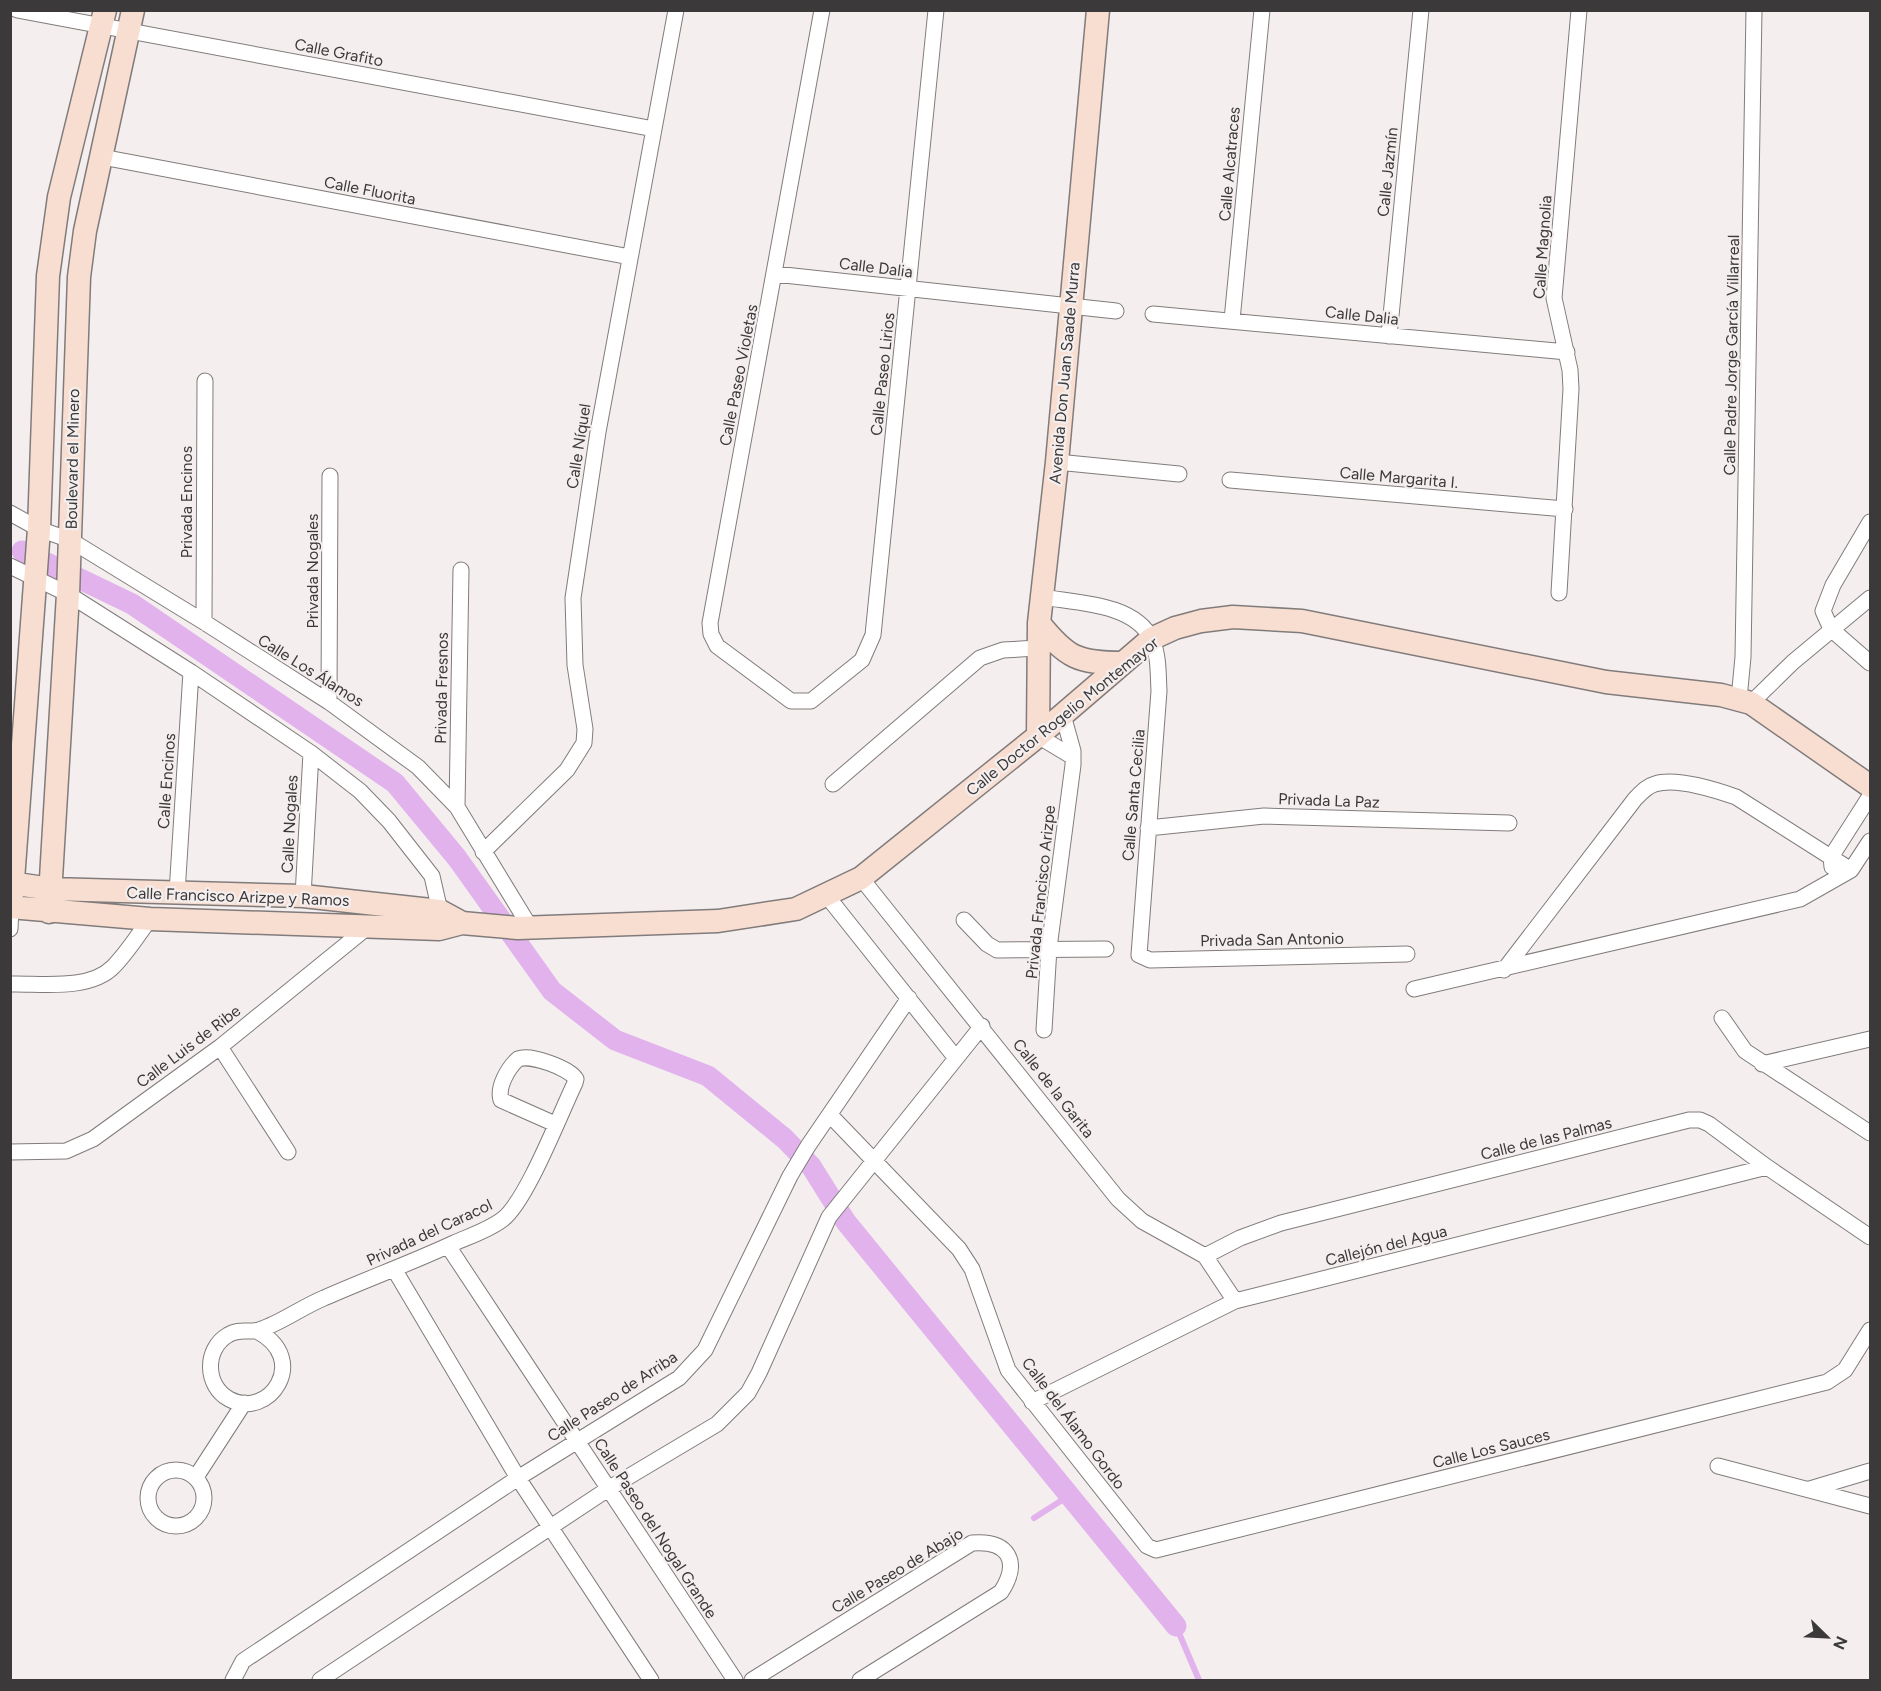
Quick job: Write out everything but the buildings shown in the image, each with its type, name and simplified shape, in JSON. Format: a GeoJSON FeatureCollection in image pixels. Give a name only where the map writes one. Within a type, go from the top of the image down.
{"type":"FeatureCollection","features":[{"type":"Feature","properties":{"kind":"street","name":"Calle Grafito"},"geometry":{"type":"LineString","coordinates":[[17,10],[131,21],[654,129]]}},
{"type":"Feature","properties":{"kind":"street","name":"Calle Níquel"},"geometry":{"type":"LineString","coordinates":[[483,852],[567,771],[584,743],[585,729],[574,665],[573,598],[598,432],[676,10]]}},
{"type":"Feature","properties":{"kind":"street","name":"Calle Paseo Violetas"},"geometry":{"type":"LineString","coordinates":[[799,703],[792,701],[717,646],[711,634],[710,623],[822,10]]}},
{"type":"Feature","properties":{"kind":"street","name":"Calle Paseo Lirios"},"geometry":{"type":"LineString","coordinates":[[799,703],[811,701],[862,660],[871,644],[936,10]]}},
{"type":"Feature","properties":{"kind":"street","name":"Avenida Don Juan Saade Murra"},"geometry":{"type":"LineString","coordinates":[[1038,736],[1039,623],[1057,462],[1098,10]]}},
{"type":"Feature","properties":{"kind":"street","name":"Calle Alcatraces"},"geometry":{"type":"LineString","coordinates":[[1232,320],[1262,10]]}},
{"type":"Feature","properties":{"kind":"street","name":"Calle Jazmín"},"geometry":{"type":"LineString","coordinates":[[1389,336],[1421,10]]}},
{"type":"Feature","properties":{"kind":"street","name":"Calle Magnolia"},"geometry":{"type":"LineString","coordinates":[[1559,593],[1571,389],[1567,352],[1554,298],[1580,10]]}},
{"type":"Feature","properties":{"kind":"street","name":"Calle Padre Jorge García Villarreal"},"geometry":{"type":"LineString","coordinates":[[1745,701],[1743,657],[1754,10]]}},
{"type":"Feature","properties":{"kind":"street","name":"Boulevard el Minero"},"geometry":{"type":"LineString","coordinates":[[11,907],[11,883],[37,566],[45,320],[51,244],[59,197],[103,18]]}},
{"type":"Feature","properties":{"kind":"street","name":"Boulevard el Minero"},"geometry":{"type":"LineString","coordinates":[[49,912],[69,579],[79,277],[85,231],[131,21]]}},
{"type":"Feature","properties":{"kind":"street","name":"Calle Fluorita"},"geometry":{"type":"LineString","coordinates":[[102,157],[630,257]]}},
{"type":"Feature","properties":{"kind":"street","name":"Calle Dalia"},"geometry":{"type":"LineString","coordinates":[[775,274],[1116,310]]}},
{"type":"Feature","properties":{"kind":"street","name":"Calle Dalia"},"geometry":{"type":"LineString","coordinates":[[1153,314],[1567,352]]}},
{"type":"Feature","properties":{"kind":"street","name":"Privada Encinos"},"geometry":{"type":"LineString","coordinates":[[204,622],[205,381]]}},
{"type":"Feature","properties":{"kind":"street"},"geometry":{"type":"LineString","coordinates":[[1057,462],[1179,474]]}},
{"type":"Feature","properties":{"kind":"street","name":"Privada Nogales"},"geometry":{"type":"LineString","coordinates":[[329,702],[330,476]]}},
{"type":"Feature","properties":{"kind":"street","name":"Calle Margarita I."},"geometry":{"type":"LineString","coordinates":[[1230,480],[1565,509]]}},
{"type":"Feature","properties":{"kind":"street","name":"Calle Los Álamos"},"geometry":{"type":"LineString","coordinates":[[10,513],[39,529],[70,540],[204,622],[329,702],[418,767],[457,807],[524,927]]}},
{"type":"Feature","properties":{"kind":"street"},"geometry":{"type":"LineString","coordinates":[[1870,522],[1825,602],[1823,611],[1831,629],[1870,663]]}},
{"type":"Feature","properties":{"kind":"street"},"geometry":{"type":"LineString","coordinates":[[10,566],[37,566],[69,579],[191,672],[311,753],[360,791],[422,860],[432,876],[440,920]]}},
{"type":"Feature","properties":{"kind":"street","name":"Privada Fresnos"},"geometry":{"type":"LineString","coordinates":[[457,807],[461,570]]}},
{"type":"Feature","properties":{"kind":"street"},"geometry":{"type":"LineString","coordinates":[[1042,597],[1125,614],[1137,622],[1151,639]]}},
{"type":"Feature","properties":{"kind":"street"},"geometry":{"type":"LineString","coordinates":[[1870,598],[1745,701],[1870,786]]}},
{"type":"Feature","properties":{"kind":"street","name":"Calle Doctor Rogelio Montemayor"},"geometry":{"type":"LineString","coordinates":[[524,927],[718,921],[796,909],[827,896],[861,878],[1038,736],[1151,639],[1175,628],[1212,620],[1264,618],[1302,621],[1606,682],[1721,694],[1745,701]]}},
{"type":"Feature","properties":{"kind":"street"},"geometry":{"type":"LineString","coordinates":[[1039,623],[1066,654],[1094,663],[1122,663]]}},
{"type":"Feature","properties":{"kind":"street","name":"Calle Santa Cecilia"},"geometry":{"type":"LineString","coordinates":[[1139,955],[1159,691],[1157,659],[1151,639]]}},
{"type":"Feature","properties":{"kind":"street"},"geometry":{"type":"LineString","coordinates":[[833,784],[980,658],[1003,650],[1038,648]]}},
{"type":"Feature","properties":{"kind":"street","name":"Calle Encinos"},"geometry":{"type":"LineString","coordinates":[[177,893],[191,672]]}},
{"type":"Feature","properties":{"kind":"street","name":"Privada Francisco Arizpe"},"geometry":{"type":"LineString","coordinates":[[1044,1030],[1049,948],[1073,757],[1063,715]]}},
{"type":"Feature","properties":{"kind":"street"},"geometry":{"type":"LineString","coordinates":[[1038,736],[1073,757]]}},
{"type":"Feature","properties":{"kind":"street","name":"Calle Nogales"},"geometry":{"type":"LineString","coordinates":[[303,896],[311,753]]}},
{"type":"Feature","properties":{"kind":"street"},"geometry":{"type":"LineString","coordinates":[[1504,970],[1635,799],[1654,784],[1670,782],[1716,789],[1736,797],[1851,870]]}},
{"type":"Feature","properties":{"kind":"street"},"geometry":{"type":"LineString","coordinates":[[1833,879],[1831,857],[1870,796]]}},
{"type":"Feature","properties":{"kind":"street","name":"Privada La Paz"},"geometry":{"type":"LineString","coordinates":[[1148,828],[1264,816],[1509,823]]}},
{"type":"Feature","properties":{"kind":"street"},"geometry":{"type":"LineString","coordinates":[[1414,989],[1504,970],[1800,899],[1816,892],[1833,879],[1851,870],[1870,841]]}},
{"type":"Feature","properties":{"kind":"street","name":"Calle de la Garita"},"geometry":{"type":"LineString","coordinates":[[861,878],[1119,1199],[1142,1221],[1205,1256],[1235,1301]]}},
{"type":"Feature","properties":{"kind":"street","name":"Calle Francisco Arizpe y Ramos"},"geometry":{"type":"LineString","coordinates":[[11,883],[51,889],[303,896],[440,920],[487,926],[524,927]]}},
{"type":"Feature","properties":{"kind":"street"},"geometry":{"type":"LineString","coordinates":[[827,896],[955,1057]]}},
{"type":"Feature","properties":{"kind":"street"},"geometry":{"type":"LineString","coordinates":[[10,929],[11,907]]}},
{"type":"Feature","properties":{"kind":"street","name":"Calle Francisco Arizpe y Ramos"},"geometry":{"type":"LineString","coordinates":[[11,907],[150,919],[369,926],[440,920]]}},
{"type":"Feature","properties":{"kind":"street"},"geometry":{"type":"LineString","coordinates":[[10,984],[89,981],[102,975],[112,967],[150,919]]}},
{"type":"Feature","properties":{"kind":"street"},"geometry":{"type":"LineString","coordinates":[[964,920],[987,944],[997,950],[1106,949]]}},
{"type":"Feature","properties":{"kind":"street","name":"Calle Luis de Ribe"},"geometry":{"type":"LineString","coordinates":[[10,1152],[66,1151],[80,1147],[220,1047],[369,926]]}},
{"type":"Feature","properties":{"kind":"street","name":"Privada San Antonio"},"geometry":{"type":"LineString","coordinates":[[1139,955],[1150,960],[1407,954]]}},
{"type":"Feature","properties":{"kind":"street","name":"Calle Paseo de Arriba"},"geometry":{"type":"LineString","coordinates":[[233,1680],[243,1661],[518,1478],[679,1378],[695,1364],[718,1326],[790,1176],[909,998]]}},
{"type":"Feature","properties":{"kind":"street"},"geometry":{"type":"LineString","coordinates":[[1722,1018],[1736,1040],[1762,1064],[1870,1133]]}},
{"type":"Feature","properties":{"kind":"street"},"geometry":{"type":"LineString","coordinates":[[320,1680],[608,1489],[717,1424],[748,1393],[830,1217],[844,1196],[982,1026]]}},
{"type":"Feature","properties":{"kind":"street"},"geometry":{"type":"LineString","coordinates":[[1762,1064],[1870,1039]]}},
{"type":"Feature","properties":{"kind":"street"},"geometry":{"type":"LineString","coordinates":[[220,1047],[288,1152]]}},
{"type":"Feature","properties":{"kind":"street","name":"Privada del Caracol"},"geometry":{"type":"LineString","coordinates":[[244,1403],[230,1399],[218,1389],[211,1375],[211,1360],[216,1346],[227,1335],[242,1329],[257,1331],[322,1298],[492,1226],[513,1208],[555,1124],[575,1083],[575,1077],[531,1056],[524,1056],[513,1064],[505,1077],[500,1092],[501,1100],[555,1124]]}},
{"type":"Feature","properties":{"kind":"street","name":"Calle del Álamo Gordo"},"geometry":{"type":"LineString","coordinates":[[830,1115],[959,1249],[972,1269],[1008,1370],[1151,1549]]}},
{"type":"Feature","properties":{"kind":"street","name":"Calle de las Palmas"},"geometry":{"type":"LineString","coordinates":[[1205,1256],[1240,1238],[1281,1223],[1689,1120],[1700,1120],[1709,1124],[1767,1167],[1870,1237]]}},
{"type":"Feature","properties":{"kind":"street","name":"Callejón del Agua"},"geometry":{"type":"LineString","coordinates":[[1032,1402],[1235,1301],[1767,1167]]}},
{"type":"Feature","properties":{"kind":"street","name":"Calle Paseo del Nogal Grande"},"geometry":{"type":"LineString","coordinates":[[448,1246],[735,1680]]}},
{"type":"Feature","properties":{"kind":"street"},"geometry":{"type":"LineString","coordinates":[[394,1269],[518,1478],[651,1680]]}},
{"type":"Feature","properties":{"kind":"street","name":"Calle Los Sauces"},"geometry":{"type":"LineString","coordinates":[[1151,1549],[1162,1550],[1815,1385],[1839,1376],[1851,1364],[1870,1330]]}},
{"type":"Feature","properties":{"kind":"street"},"geometry":{"type":"LineString","coordinates":[[196,1477],[244,1403],[259,1401],[272,1392],[281,1380],[284,1365],[280,1350],[271,1338],[257,1331]]}},
{"type":"Feature","properties":{"kind":"street"},"geometry":{"type":"LineString","coordinates":[[1718,1466],[1870,1506]]}},
{"type":"Feature","properties":{"kind":"street"},"geometry":{"type":"LineString","coordinates":[[1809,1489],[1870,1471]]}},
{"type":"Feature","properties":{"kind":"street","name":"Calle Paseo de Abajo"},"geometry":{"type":"LineString","coordinates":[[752,1680],[972,1543],[987,1542],[999,1545],[1008,1555],[1012,1567],[1010,1579],[1001,1592],[860,1680]]}},
{"type":"Feature","properties":{"kind":"waterway"},"geometry":{"type":"LineString","coordinates":[[22,551],[132,604],[395,783],[457,858],[552,991],[615,1040],[708,1076],[785,1139],[811,1166],[846,1222],[1176,1626]]}},
{"type":"Feature","properties":{"kind":"waterway"},"geometry":{"type":"LineString","coordinates":[[1034,1518],[1070,1495]]}},
{"type":"Feature","properties":{"kind":"waterway"},"geometry":{"type":"LineString","coordinates":[[1176,1626],[1199,1680]]}}]}
